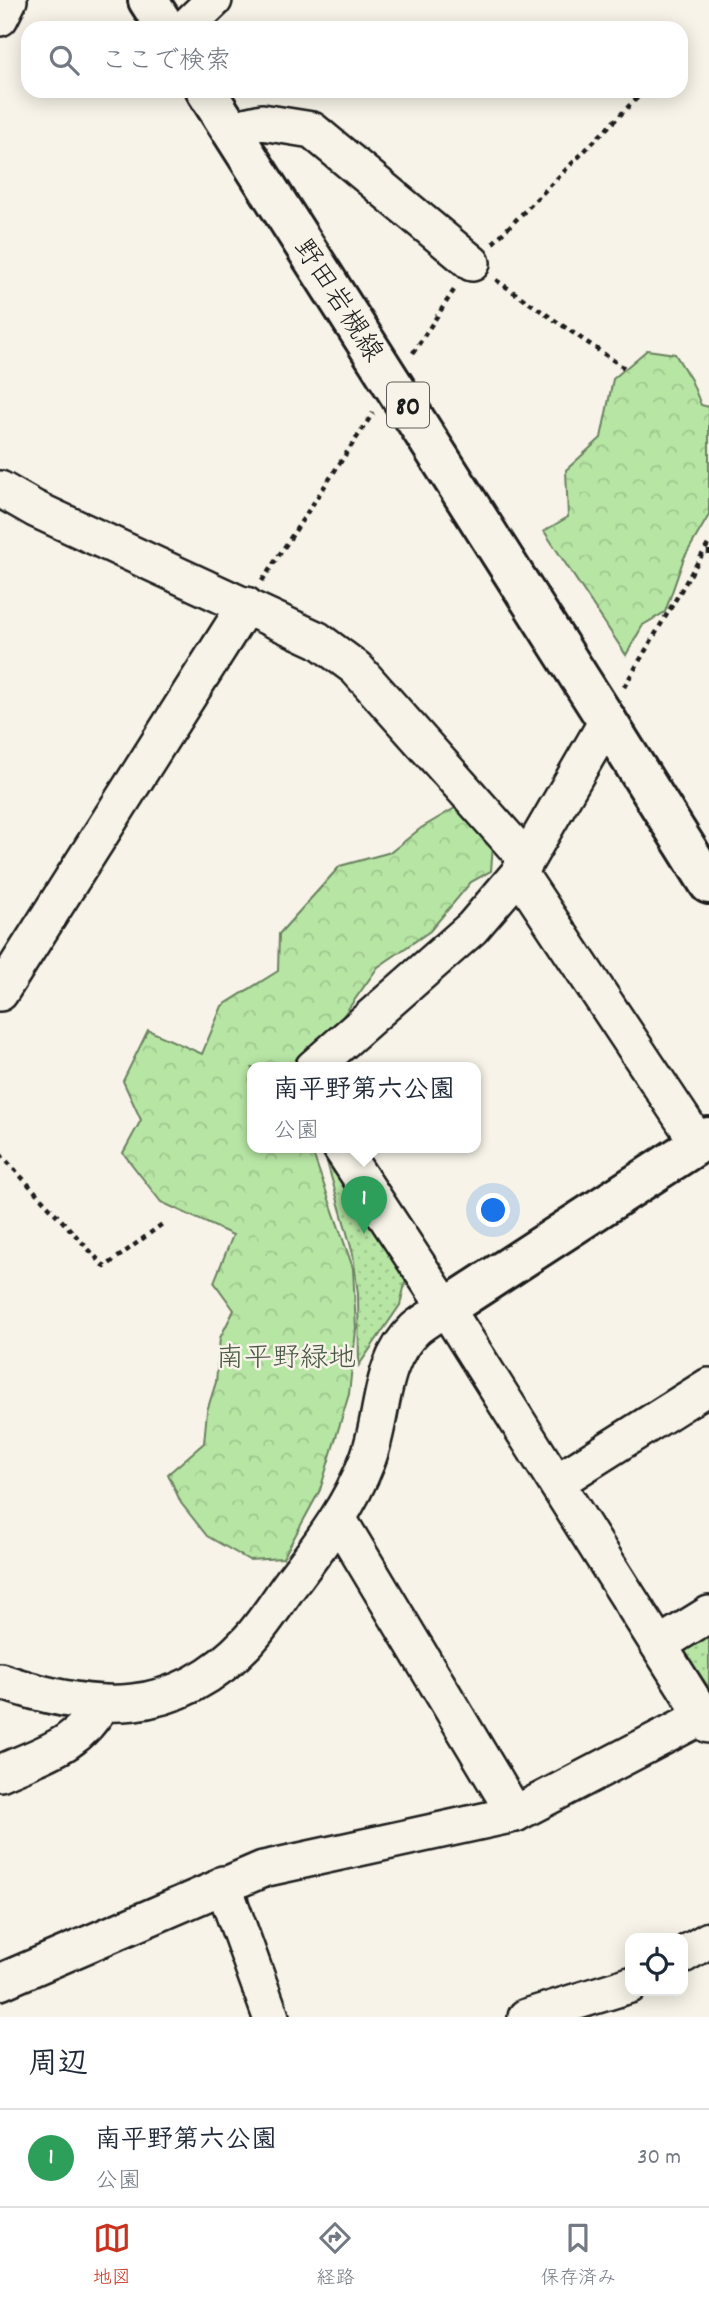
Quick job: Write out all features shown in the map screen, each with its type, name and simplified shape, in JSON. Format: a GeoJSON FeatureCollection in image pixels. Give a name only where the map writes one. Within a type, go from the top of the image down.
{"type":"FeatureCollection","features":[{"type":"Feature","properties":{"kind":"main road"},"geometry":{"type":"LineString","coordinates":[[148,0],[162,21]]}},
{"type":"Feature","properties":{"kind":"main road","name":"野田岩槻線"},"geometry":{"type":"LineString","coordinates":[[211,98],[394,382],[709,884]]}},
{"type":"Feature","properties":{"kind":"main road"},"geometry":{"type":"LineString","coordinates":[[446,1308],[704,1141]]}},
{"type":"Feature","properties":{"kind":"street"},"geometry":{"type":"LineString","coordinates":[[0,18],[9,0]]}},
{"type":"Feature","properties":{"kind":"street"},"geometry":{"type":"LineString","coordinates":[[192,21],[214,0]]}},
{"type":"Feature","properties":{"kind":"street"},"geometry":{"type":"LineString","coordinates":[[231,129],[262,122],[312,130],[472,263]]}},
{"type":"Feature","properties":{"kind":"street"},"geometry":{"type":"LineString","coordinates":[[0,489],[35,509],[318,640],[356,668],[523,866],[704,1141]]}},
{"type":"Feature","properties":{"kind":"street"},"geometry":{"type":"LineString","coordinates":[[0,993],[246,605]]}},
{"type":"Feature","properties":{"kind":"street"},"geometry":{"type":"LineString","coordinates":[[320,1062],[472,928],[523,866],[607,721]]}},
{"type":"Feature","properties":{"kind":"street"},"geometry":{"type":"LineString","coordinates":[[0,1982],[262,1869],[515,1814],[706,1721],[557,1482],[344,1153]]}},
{"type":"Feature","properties":{"kind":"street"},"geometry":{"type":"LineString","coordinates":[[0,1681],[42,1695],[102,1703],[153,1701],[187,1689],[219,1668],[249,1640],[339,1520],[368,1459],[382,1390],[396,1354],[415,1329],[446,1308]]}},
{"type":"Feature","properties":{"kind":"street"},"geometry":{"type":"LineString","coordinates":[[557,1482],[709,1386]]}},
{"type":"Feature","properties":{"kind":"street"},"geometry":{"type":"LineString","coordinates":[[339,1520],[515,1814]]}},
{"type":"Feature","properties":{"kind":"street"},"geometry":{"type":"LineString","coordinates":[[659,1645],[709,1614]]}},
{"type":"Feature","properties":{"kind":"street"},"geometry":{"type":"LineString","coordinates":[[0,1773],[74,1739],[90,1723],[102,1703]]}},
{"type":"Feature","properties":{"kind":"street"},"geometry":{"type":"LineString","coordinates":[[223,1884],[271,2017]]}},
{"type":"Feature","properties":{"kind":"street"},"geometry":{"type":"LineString","coordinates":[[688,1952],[709,1940]]}},
{"type":"Feature","properties":{"kind":"street"},"geometry":{"type":"LineString","coordinates":[[544,2014],[625,1987]]}},
{"type":"Feature","properties":{"kind":"path"},"geometry":{"type":"LineString","coordinates":[[246,605],[472,263],[636,98]]}},
{"type":"Feature","properties":{"kind":"path"},"geometry":{"type":"LineString","coordinates":[[472,263],[625,369]]}},
{"type":"Feature","properties":{"kind":"path"},"geometry":{"type":"LineString","coordinates":[[607,721],[709,543]]}},
{"type":"Feature","properties":{"kind":"path"},"geometry":{"type":"LineString","coordinates":[[709,550],[709,558]]}},
{"type":"Feature","properties":{"kind":"path"},"geometry":{"type":"LineString","coordinates":[[0,1154],[105,1267],[165,1222]]}},
{"type":"Feature","properties":{"kind":"green space"},"geometry":{"type":"Polygon","coordinates":[[[647,350],[675,354],[691,380],[701,405],[709,407],[709,515],[684,558],[665,612],[643,625],[626,655],[544,531],[568,517],[566,470],[601,438],[613,379],[647,350]]]}},
{"type":"Feature","properties":{"kind":"green space","name":"南平野緑地"},"geometry":{"type":"Polygon","coordinates":[[[455,808],[493,845],[491,871],[471,882],[430,931],[378,967],[336,1026],[312,1045],[298,1062],[247,1062],[247,1153],[313,1153],[353,1268],[356,1330],[349,1394],[320,1490],[283,1558],[249,1560],[207,1536],[181,1503],[168,1474],[204,1443],[207,1411],[216,1382],[220,1338],[234,1310],[214,1282],[233,1235],[161,1202],[123,1153],[141,1120],[123,1081],[148,1030],[202,1054],[222,1006],[278,971],[279,934],[340,866],[391,852],[421,828],[455,808]]]}},
{"type":"Feature","properties":{"kind":"green space"},"geometry":{"type":"Polygon","coordinates":[[[324,1153],[407,1275],[400,1305],[359,1365],[358,1294],[353,1254],[324,1153]]]}},
{"type":"Feature","properties":{"kind":"green space"},"geometry":{"type":"Polygon","coordinates":[[[709,1628],[709,1688],[681,1646],[709,1628]]]}},
{"type":"Feature","properties":{"kind":"place","name":"南平野第六公園"},"geometry":{"type":"Point","coordinates":[364,1234]}}]}
